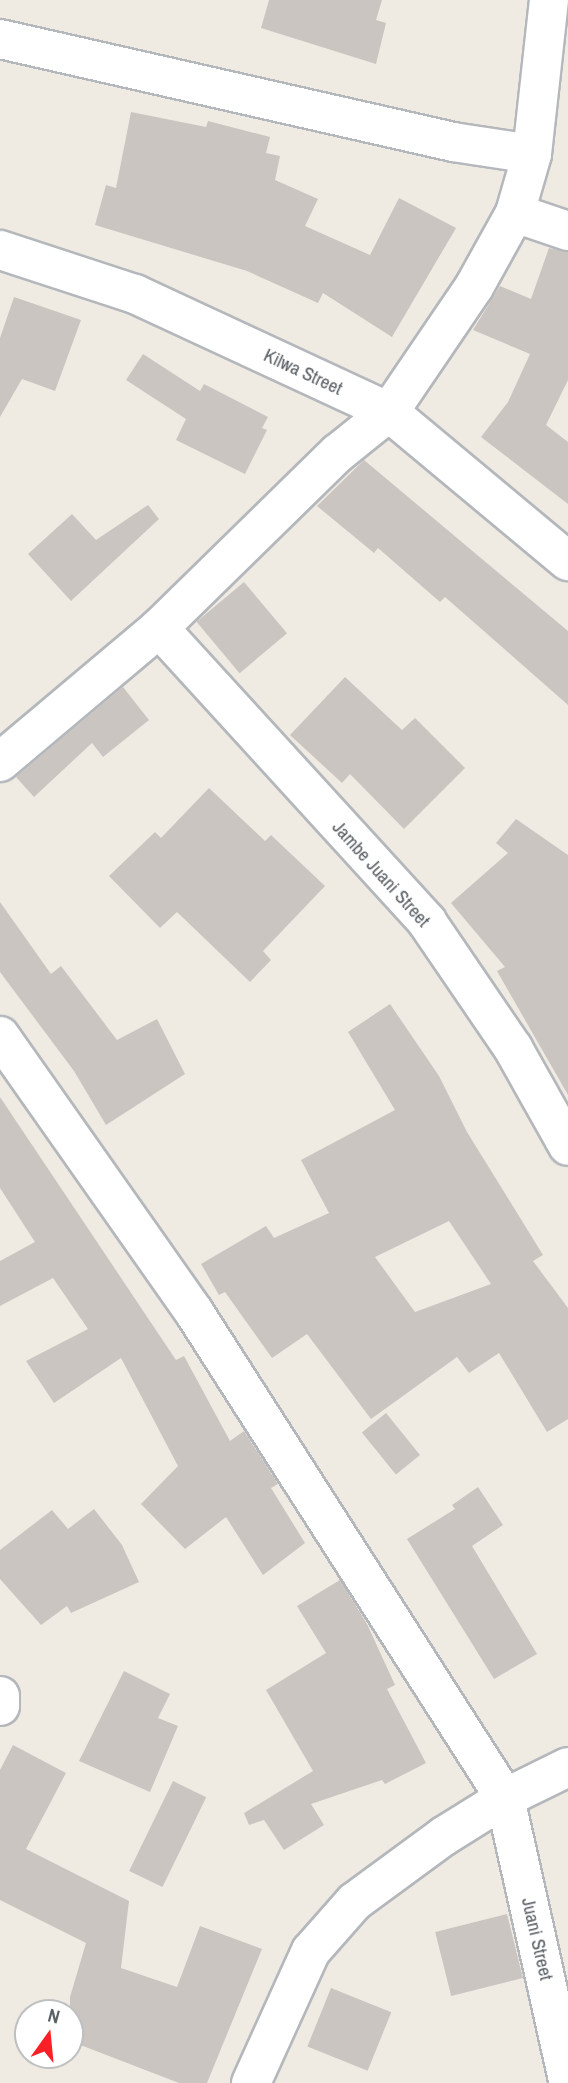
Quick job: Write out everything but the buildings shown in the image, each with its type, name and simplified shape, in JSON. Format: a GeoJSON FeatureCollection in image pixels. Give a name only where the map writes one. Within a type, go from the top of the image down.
{"type":"FeatureCollection","features":[{"type":"Feature","properties":{"kind":"street"},"geometry":{"type":"LineString","coordinates":[[0,762],[159,628],[338,453],[389,412],[474,287],[515,213],[532,153],[549,0]]}},
{"type":"Feature","properties":{"kind":"street"},"geometry":{"type":"LineString","coordinates":[[0,39],[453,142],[532,153]]}},
{"type":"Feature","properties":{"kind":"street"},"geometry":{"type":"LineString","coordinates":[[515,213],[568,231]]}},
{"type":"Feature","properties":{"kind":"street","name":"Kilwa Street"},"geometry":{"type":"LineString","coordinates":[[0,250],[135,294],[389,412],[568,561]]}},
{"type":"Feature","properties":{"kind":"street","name":"Jambe Juani Street"},"geometry":{"type":"LineString","coordinates":[[159,628],[427,922],[513,1048],[568,1146]]}},
{"type":"Feature","properties":{"kind":"street"},"geometry":{"type":"LineString","coordinates":[[0,1036],[194,1312],[505,1798]]}},
{"type":"Feature","properties":{"kind":"street"},"geometry":{"type":"LineString","coordinates":[[0,1696],[0,1706]]}},
{"type":"Feature","properties":{"kind":"street"},"geometry":{"type":"LineString","coordinates":[[251,2083],[312,1951],[354,1902],[505,1798],[568,1767]]}},
{"type":"Feature","properties":{"kind":"street","name":"Juani Street"},"geometry":{"type":"LineString","coordinates":[[505,1798],[568,2080]]}}]}
